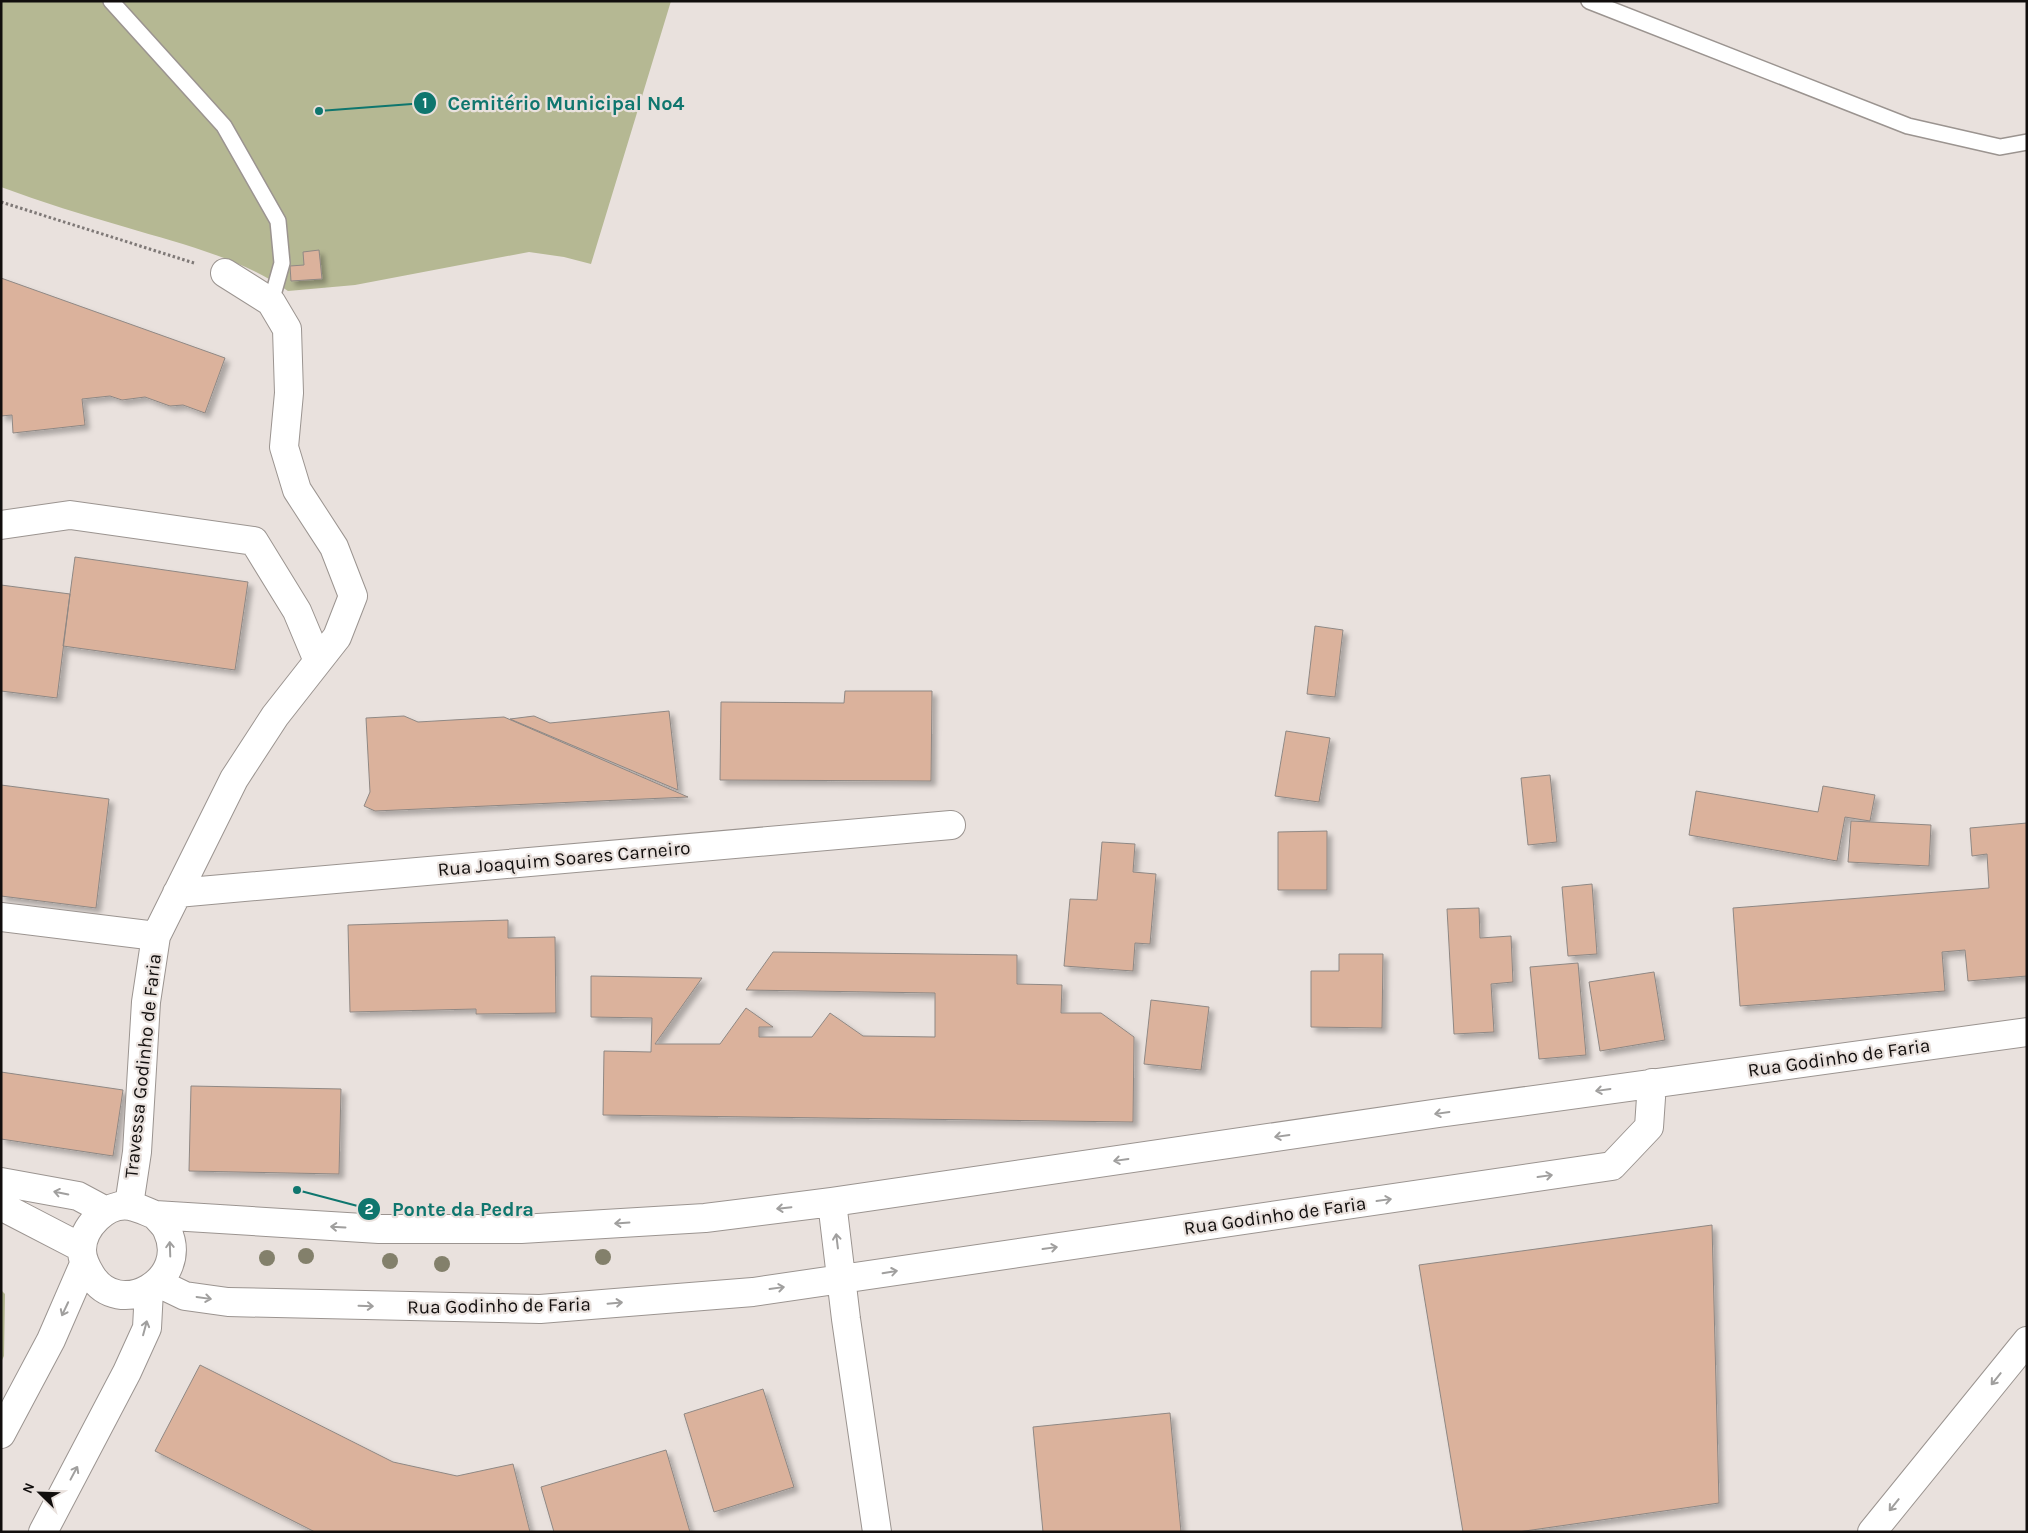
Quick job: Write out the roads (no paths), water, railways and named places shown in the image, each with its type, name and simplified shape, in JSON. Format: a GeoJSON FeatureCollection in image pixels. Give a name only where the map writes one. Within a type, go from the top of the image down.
{"type":"FeatureCollection","features":[{"type":"Feature","properties":{"kind":"main road","name":"Travessa Godinho de Faria"},"geometry":{"type":"LineString","coordinates":[[117,1208],[137,1152],[146,1002],[156,936],[234,779],[275,716],[337,637],[353,596],[334,546],[297,490],[284,446],[289,393],[288,329],[271,302],[226,273]]}},
{"type":"Feature","properties":{"kind":"main road"},"geometry":{"type":"LineString","coordinates":[[1,525],[70,515],[254,541],[297,611],[318,661]]}},
{"type":"Feature","properties":{"kind":"main road","name":"Rua Joaquim Soares Carneiro"},"geometry":{"type":"LineString","coordinates":[[177,893],[951,825]]}},
{"type":"Feature","properties":{"kind":"main road"},"geometry":{"type":"LineString","coordinates":[[1,917],[156,936]]}},
{"type":"Feature","properties":{"kind":"main road","name":"Rua Godinho de Faria"},"geometry":{"type":"LineString","coordinates":[[1,1182],[78,1196],[117,1208],[155,1215],[378,1229],[521,1229],[705,1218],[832,1202],[1652,1083],[2027,1032]]}},
{"type":"Feature","properties":{"kind":"main road","name":"Rua Godinho de Faria"},"geometry":{"type":"LineString","coordinates":[[154,1286],[185,1296],[228,1302],[540,1309],[753,1292],[1612,1166],[1649,1127],[1652,1083]]}},
{"type":"Feature","properties":{"kind":"main road"},"geometry":{"type":"LineString","coordinates":[[832,1202],[877,1532]]}},
{"type":"Feature","properties":{"kind":"main road"},"geometry":{"type":"LineString","coordinates":[[1,1206],[83,1256],[94,1281],[111,1292],[130,1295],[154,1286]]}},
{"type":"Feature","properties":{"kind":"main road"},"geometry":{"type":"LineString","coordinates":[[1,1434],[51,1340],[83,1256],[89,1226],[117,1208]]}},
{"type":"Feature","properties":{"kind":"main road"},"geometry":{"type":"LineString","coordinates":[[43,1532],[127,1372],[147,1328],[154,1286],[169,1267],[172,1248],[167,1230],[155,1215]]}},
{"type":"Feature","properties":{"kind":"main road"},"geometry":{"type":"LineString","coordinates":[[1872,1532],[2027,1341]]}},
{"type":"Feature","properties":{"kind":"lane"},"geometry":{"type":"LineString","coordinates":[[111,1],[224,126],[278,221],[282,263],[271,302]]}},
{"type":"Feature","properties":{"kind":"lane"},"geometry":{"type":"LineString","coordinates":[[1589,1],[1908,126],[2000,147],[2027,142]]}},
{"type":"Feature","properties":{"kind":"place","name":"Cemitério Municipal Nº4"},"geometry":{"type":"Point","coordinates":[319,111]}},
{"type":"Feature","properties":{"kind":"place","name":"Ponte da Pedra"},"geometry":{"type":"Point","coordinates":[297,1190]}}]}
